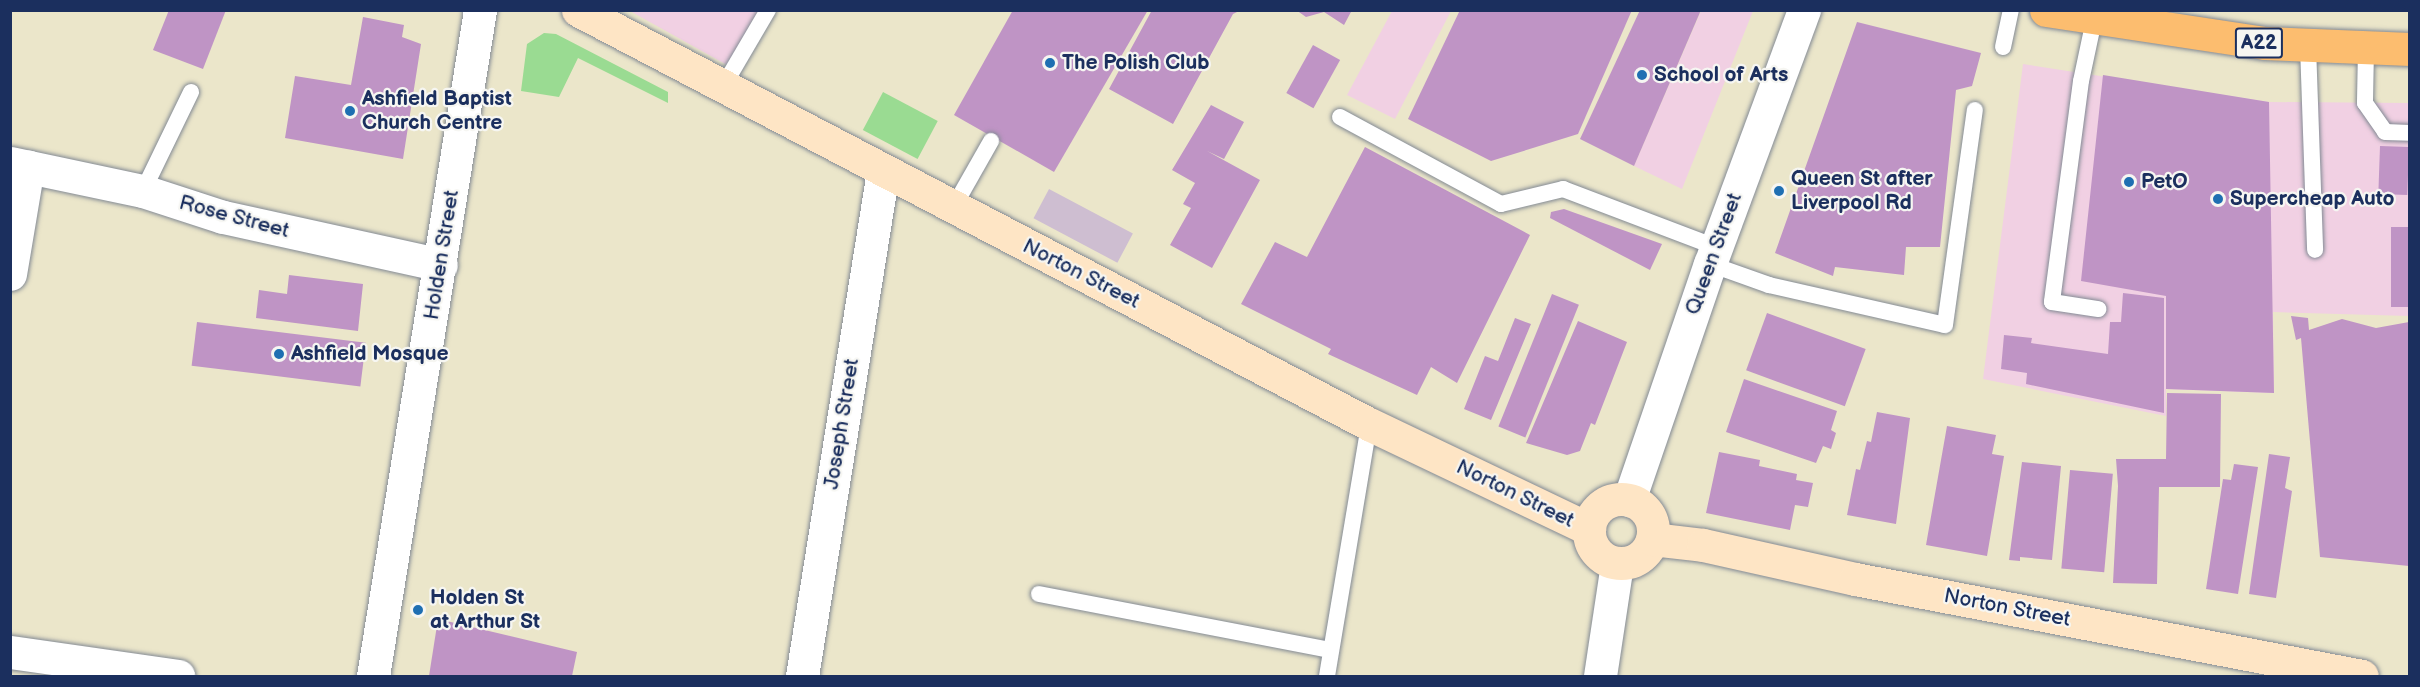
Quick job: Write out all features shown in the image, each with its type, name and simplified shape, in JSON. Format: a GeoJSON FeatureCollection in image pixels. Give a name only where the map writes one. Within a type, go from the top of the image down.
{"type":"FeatureCollection","features":[{"type":"Feature","properties":{"kind":"highway","name":"A22"},"geometry":{"type":"LineString","coordinates":[[2046,10],[2094,20],[2265,44],[2409,49]]}},
{"type":"Feature","properties":{"kind":"main road","name":"Norton Street"},"geometry":{"type":"LineString","coordinates":[[578,10],[1369,424],[1589,529]]}},
{"type":"Feature","properties":{"kind":"main road"},"geometry":{"type":"LineString","coordinates":[[1629,500],[1648,514],[1652,539],[1638,558],[1617,563],[1598,554],[1589,529],[1595,511],[1606,502],[1629,500]]}},
{"type":"Feature","properties":{"kind":"main road","name":"Norton Street"},"geometry":{"type":"LineString","coordinates":[[1652,539],[1703,545],[1855,579],[2362,676]]}},
{"type":"Feature","properties":{"kind":"street","name":"Holden Street"},"geometry":{"type":"LineString","coordinates":[[373,676],[441,265],[480,10]]}},
{"type":"Feature","properties":{"kind":"street","name":"Queen Street"},"geometry":{"type":"LineString","coordinates":[[1629,500],[1713,255],[1804,10]]}},
{"type":"Feature","properties":{"kind":"street","name":"Rose Street"},"geometry":{"type":"LineString","coordinates":[[10,274],[19,165],[142,191],[223,217],[441,265]]}},
{"type":"Feature","properties":{"kind":"street","name":"Joseph Street"},"geometry":{"type":"LineString","coordinates":[[802,676],[883,171]]}},
{"type":"Feature","properties":{"kind":"street"},"geometry":{"type":"LineString","coordinates":[[1600,676],[1617,563]]}},
{"type":"Feature","properties":{"kind":"street"},"geometry":{"type":"LineString","coordinates":[[10,652],[178,676]]}},
{"type":"Feature","properties":{"kind":"lane"},"geometry":{"type":"LineString","coordinates":[[724,85],[768,10]]}},
{"type":"Feature","properties":{"kind":"lane"},"geometry":{"type":"LineString","coordinates":[[2003,47],[2011,10]]}},
{"type":"Feature","properties":{"kind":"lane"},"geometry":{"type":"LineString","coordinates":[[2094,20],[2081,81],[2052,302],[2098,309]]}},
{"type":"Feature","properties":{"kind":"lane"},"geometry":{"type":"LineString","coordinates":[[2308,46],[2315,250]]}},
{"type":"Feature","properties":{"kind":"lane"},"geometry":{"type":"LineString","coordinates":[[2366,49],[2365,103],[2385,132],[2409,133]]}},
{"type":"Feature","properties":{"kind":"lane"},"geometry":{"type":"LineString","coordinates":[[142,191],[191,92]]}},
{"type":"Feature","properties":{"kind":"lane"},"geometry":{"type":"LineString","coordinates":[[1340,117],[1501,204],[1563,189],[1713,255],[1769,285],[1945,325],[1975,110]]}},
{"type":"Feature","properties":{"kind":"lane"},"geometry":{"type":"LineString","coordinates":[[953,208],[991,141]]}},
{"type":"Feature","properties":{"kind":"lane"},"geometry":{"type":"LineString","coordinates":[[1327,676],[1369,424]]}},
{"type":"Feature","properties":{"kind":"lane"},"geometry":{"type":"LineString","coordinates":[[1039,594],[1331,651]]}},
{"type":"Feature","properties":{"kind":"shaded area"},"geometry":{"type":"Polygon","coordinates":[[[630,11],[758,11],[727,65],[630,11]]]}},
{"type":"Feature","properties":{"kind":"shaded area"},"geometry":{"type":"Polygon","coordinates":[[[1392,11],[1451,11],[1395,119],[1347,95],[1392,11]]]}},
{"type":"Feature","properties":{"kind":"shaded area"},"geometry":{"type":"Polygon","coordinates":[[[1701,11],[1753,11],[1682,189],[1634,166],[1701,11]]]}},
{"type":"Feature","properties":{"kind":"shaded area"},"geometry":{"type":"Polygon","coordinates":[[[2023,64],[2269,102],[2409,103],[2409,316],[2273,312],[2274,393],[2166,389],[2166,416],[1983,379],[2023,64]]]}},
{"type":"Feature","properties":{"kind":"shaded area"},"geometry":{"type":"Polygon","coordinates":[[[1049,189],[1133,234],[1117,263],[1034,218],[1049,189]]]}},
{"type":"Feature","properties":{"kind":"green space"},"geometry":{"type":"Polygon","coordinates":[[[544,33],[556,34],[668,92],[668,103],[578,58],[559,97],[521,91],[527,44],[544,33]]]}},
{"type":"Feature","properties":{"kind":"green space"},"geometry":{"type":"Polygon","coordinates":[[[883,92],[938,121],[918,159],[863,130],[883,92]]]}},
{"type":"Feature","properties":{"kind":"building"},"geometry":{"type":"Polygon","coordinates":[[[169,10],[226,10],[203,69],[153,50],[169,10]]]}},
{"type":"Feature","properties":{"kind":"building","name":"The Polish Club"},"geometry":{"type":"Polygon","coordinates":[[[1013,10],[1148,10],[1054,172],[954,115],[1013,10]]]}},
{"type":"Feature","properties":{"kind":"building"},"geometry":{"type":"Polygon","coordinates":[[[1152,10],[1241,10],[1233,14],[1173,124],[1109,89],[1152,10]]]}},
{"type":"Feature","properties":{"kind":"building"},"geometry":{"type":"Polygon","coordinates":[[[1296,10],[1352,10],[1344,25],[1324,12],[1306,17],[1296,10]]]}},
{"type":"Feature","properties":{"kind":"building"},"geometry":{"type":"Polygon","coordinates":[[[1460,10],[1632,10],[1578,134],[1491,161],[1408,119],[1460,10]]]}},
{"type":"Feature","properties":{"kind":"building","name":"School of Arts"},"geometry":{"type":"Polygon","coordinates":[[[1640,10],[1701,10],[1634,166],[1580,139],[1640,10]]]}},
{"type":"Feature","properties":{"kind":"building","name":"Ashfield Baptist Church Centre"},"geometry":{"type":"Polygon","coordinates":[[[363,17],[404,25],[402,37],[421,44],[403,159],[285,138],[295,76],[351,85],[363,17]]]}},
{"type":"Feature","properties":{"kind":"building"},"geometry":{"type":"Polygon","coordinates":[[[1857,22],[1981,53],[1972,86],[1956,90],[1940,247],[1906,247],[1904,275],[1835,267],[1833,276],[1775,253],[1857,22]]]}},
{"type":"Feature","properties":{"kind":"building"},"geometry":{"type":"Polygon","coordinates":[[[1313,45],[1340,60],[1313,108],[1286,93],[1313,45]]]}},
{"type":"Feature","properties":{"kind":"building","name":"Supercheap Auto"},"geometry":{"type":"Polygon","coordinates":[[[2103,75],[2269,102],[2274,393],[2166,389],[2166,296],[2081,281],[2103,75]]]}},
{"type":"Feature","properties":{"kind":"building"},"geometry":{"type":"Polygon","coordinates":[[[1211,105],[1244,122],[1224,159],[1207,151],[1260,180],[1212,268],[1170,245],[1191,208],[1183,204],[1195,183],[1172,170],[1211,105]]]}},
{"type":"Feature","properties":{"kind":"building"},"geometry":{"type":"Polygon","coordinates":[[[2380,146],[2409,147],[2407,195],[2378,194],[2380,146]]]}},
{"type":"Feature","properties":{"kind":"building"},"geometry":{"type":"Polygon","coordinates":[[[1365,147],[1530,235],[1457,383],[1431,367],[1417,395],[1328,354],[1331,349],[1241,304],[1275,242],[1307,257],[1365,147]]]}},
{"type":"Feature","properties":{"kind":"building"},"geometry":{"type":"Polygon","coordinates":[[[1564,209],[1662,244],[1650,270],[1550,218],[1551,212],[1564,209]]]}},
{"type":"Feature","properties":{"kind":"building"},"geometry":{"type":"Polygon","coordinates":[[[2391,227],[2409,227],[2409,307],[2391,307],[2391,227]]]}},
{"type":"Feature","properties":{"kind":"building"},"geometry":{"type":"Polygon","coordinates":[[[289,275],[363,284],[358,331],[256,318],[259,290],[287,294],[289,275]]]}},
{"type":"Feature","properties":{"kind":"building"},"geometry":{"type":"Polygon","coordinates":[[[2123,293],[2164,298],[2164,413],[2026,384],[2027,373],[2001,369],[2004,335],[2032,338],[2031,343],[2108,354],[2110,322],[2121,322],[2123,293]]]}},
{"type":"Feature","properties":{"kind":"building"},"geometry":{"type":"Polygon","coordinates":[[[1552,294],[1579,305],[1525,437],[1498,427],[1552,294]]]}},
{"type":"Feature","properties":{"kind":"building"},"geometry":{"type":"Polygon","coordinates":[[[1767,313],[1866,349],[1845,406],[1746,370],[1767,313]]]}},
{"type":"Feature","properties":{"kind":"building"},"geometry":{"type":"Polygon","coordinates":[[[2291,316],[2308,318],[2309,330],[2342,319],[2376,328],[2409,322],[2409,566],[2320,557],[2301,338],[2296,340],[2291,316]]]}},
{"type":"Feature","properties":{"kind":"building"},"geometry":{"type":"Polygon","coordinates":[[[1515,318],[1531,324],[1491,420],[1464,409],[1485,356],[1498,361],[1515,318]]]}},
{"type":"Feature","properties":{"kind":"building"},"geometry":{"type":"Polygon","coordinates":[[[1578,321],[1627,342],[1595,425],[1591,423],[1580,451],[1567,455],[1526,443],[1578,321]]]}},
{"type":"Feature","properties":{"kind":"building","name":"Ashfield Mosque"},"geometry":{"type":"Polygon","coordinates":[[[197,322],[366,343],[360,386],[192,366],[197,322]]]}},
{"type":"Feature","properties":{"kind":"building"},"geometry":{"type":"Polygon","coordinates":[[[1744,379],[1837,411],[1831,430],[1836,433],[1831,449],[1823,446],[1816,463],[1726,432],[1744,379]]]}},
{"type":"Feature","properties":{"kind":"building"},"geometry":{"type":"Polygon","coordinates":[[[2167,393],[2221,394],[2220,487],[2159,487],[2157,584],[2113,583],[2118,486],[2116,459],[2166,459],[2167,393]]]}},
{"type":"Feature","properties":{"kind":"building"},"geometry":{"type":"Polygon","coordinates":[[[1877,412],[1910,418],[1896,524],[1847,515],[1856,469],[1860,470],[1867,441],[1871,442],[1877,412]]]}},
{"type":"Feature","properties":{"kind":"building"},"geometry":{"type":"Polygon","coordinates":[[[1947,426],[1996,435],[1992,454],[2004,456],[1987,556],[1926,545],[1947,426]]]}},
{"type":"Feature","properties":{"kind":"building"},"geometry":{"type":"Polygon","coordinates":[[[1719,452],[1760,460],[1759,466],[1797,474],[1796,480],[1813,483],[1808,507],[1795,505],[1790,530],[1706,513],[1719,452]]]}},
{"type":"Feature","properties":{"kind":"building"},"geometry":{"type":"Polygon","coordinates":[[[2269,454],[2290,457],[2285,488],[2292,491],[2276,598],[2249,594],[2269,454]]]}},
{"type":"Feature","properties":{"kind":"building"},"geometry":{"type":"Polygon","coordinates":[[[2022,462],[2061,466],[2052,560],[2020,557],[2020,561],[2009,560],[2022,462]]]}},
{"type":"Feature","properties":{"kind":"building"},"geometry":{"type":"Polygon","coordinates":[[[2234,464],[2258,467],[2238,594],[2206,589],[2223,479],[2231,480],[2234,464]]]}},
{"type":"Feature","properties":{"kind":"building"},"geometry":{"type":"Polygon","coordinates":[[[2070,470],[2113,474],[2104,572],[2061,569],[2070,470]]]}},
{"type":"Feature","properties":{"kind":"building"},"geometry":{"type":"Polygon","coordinates":[[[438,619],[577,652],[572,676],[429,676],[438,619]]]}},
{"type":"Feature","properties":{"kind":"place","name":"The Polish Club"},"geometry":{"type":"Point","coordinates":[1050,63]}},
{"type":"Feature","properties":{"kind":"place","name":"School of Arts"},"geometry":{"type":"Point","coordinates":[1642,75]}},
{"type":"Feature","properties":{"kind":"place","name":"Ashfield Baptist Church Centre"},"geometry":{"type":"Point","coordinates":[350,111]}},
{"type":"Feature","properties":{"kind":"place","name":"PetO"},"geometry":{"type":"Point","coordinates":[2129,182]}},
{"type":"Feature","properties":{"kind":"place","name":"Queen St after Liverpool Rd"},"geometry":{"type":"Point","coordinates":[1779,191]}},
{"type":"Feature","properties":{"kind":"place","name":"Supercheap Auto"},"geometry":{"type":"Point","coordinates":[2218,199]}},
{"type":"Feature","properties":{"kind":"place","name":"Ashfield Mosque"},"geometry":{"type":"Point","coordinates":[279,354]}},
{"type":"Feature","properties":{"kind":"place","name":"Holden St at Arthur St"},"geometry":{"type":"Point","coordinates":[418,610]}}]}
